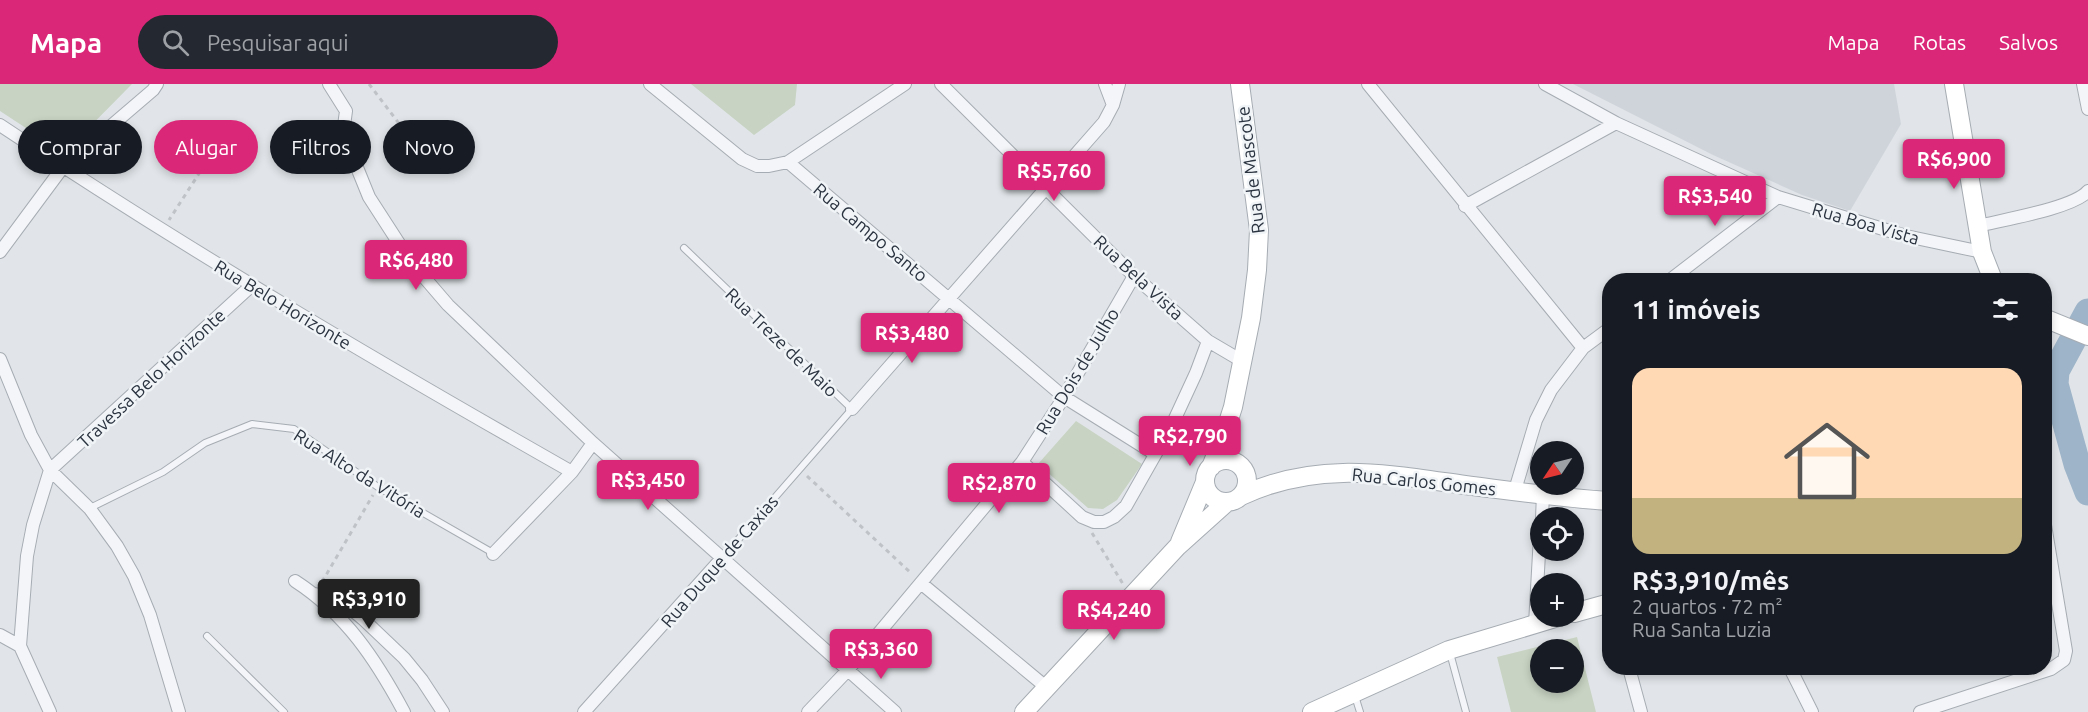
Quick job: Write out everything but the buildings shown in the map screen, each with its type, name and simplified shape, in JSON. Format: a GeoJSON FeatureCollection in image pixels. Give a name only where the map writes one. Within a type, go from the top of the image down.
{"type":"FeatureCollection","features":[{"type":"Feature","properties":{"kind":"main road","name":"Rua de Mascote"},"geometry":{"type":"LineString","coordinates":[[1178,546],[1224,435],[1233,406],[1251,318],[1259,230],[1240,84]]}},
{"type":"Feature","properties":{"kind":"main road"},"geometry":{"type":"LineString","coordinates":[[1954,84],[1982,252],[1990,273]]}},
{"type":"Feature","properties":{"kind":"main road"},"geometry":{"type":"LineString","coordinates":[[2052,321],[2088,336]]}},
{"type":"Feature","properties":{"kind":"main road"},"geometry":{"type":"LineString","coordinates":[[1226,460],[1234,462],[1245,473],[1246,489],[1234,499],[1219,501],[1207,490],[1208,474],[1217,462],[1226,460]]}},
{"type":"Feature","properties":{"kind":"main road","name":"Rua Carlos Gomes"},"geometry":{"type":"LineString","coordinates":[[1024,712],[1178,546],[1234,499],[1260,487],[1286,479],[1351,472],[1384,473],[1530,492]]}},
{"type":"Feature","properties":{"kind":"main road","name":"Rua Carlos Gomes"},"geometry":{"type":"LineString","coordinates":[[1553,495],[1602,500]]}},
{"type":"Feature","properties":{"kind":"main road"},"geometry":{"type":"LineString","coordinates":[[1584,610],[1602,605]]}},
{"type":"Feature","properties":{"kind":"main road"},"geometry":{"type":"LineString","coordinates":[[1312,712],[1449,650],[1530,626]]}},
{"type":"Feature","properties":{"kind":"street"},"geometry":{"type":"LineString","coordinates":[[118,120],[157,84]]}},
{"type":"Feature","properties":{"kind":"street"},"geometry":{"type":"LineString","coordinates":[[329,84],[346,111],[343,133],[365,189],[387,228],[411,262],[448,305],[593,443],[895,712]]}},
{"type":"Feature","properties":{"kind":"street"},"geometry":{"type":"LineString","coordinates":[[650,84],[742,159],[757,166],[788,162],[905,84]]}},
{"type":"Feature","properties":{"kind":"street","name":"Rua Bela Vista"},"geometry":{"type":"LineString","coordinates":[[941,84],[1134,276],[1208,341],[1242,361]]}},
{"type":"Feature","properties":{"kind":"street"},"geometry":{"type":"LineString","coordinates":[[1105,84],[1113,105]]}},
{"type":"Feature","properties":{"kind":"street","name":"Rua Treze de Maio"},"geometry":{"type":"LineString","coordinates":[[852,409],[1104,122],[1113,105],[1119,84]]}},
{"type":"Feature","properties":{"kind":"street"},"geometry":{"type":"LineString","coordinates":[[1368,84],[1582,348]]}},
{"type":"Feature","properties":{"kind":"street","name":"Rua Boa Vista"},"geometry":{"type":"LineString","coordinates":[[1545,84],[1616,123],[1778,197],[1906,236],[1982,252]]}},
{"type":"Feature","properties":{"kind":"street"},"geometry":{"type":"LineString","coordinates":[[2083,84],[2088,109]]}},
{"type":"Feature","properties":{"kind":"street"},"geometry":{"type":"LineString","coordinates":[[1465,206],[1616,123]]}},
{"type":"Feature","properties":{"kind":"street","name":"Rua Belo Horizonte"},"geometry":{"type":"LineString","coordinates":[[0,126],[18,138]]}},
{"type":"Feature","properties":{"kind":"street","name":"Rua Campo Santo"},"geometry":{"type":"LineString","coordinates":[[788,162],[1064,397],[1155,454]]}},
{"type":"Feature","properties":{"kind":"street"},"geometry":{"type":"LineString","coordinates":[[0,252],[58,174]]}},
{"type":"Feature","properties":{"kind":"street","name":"Rua Belo Horizonte"},"geometry":{"type":"LineString","coordinates":[[74,174],[251,286],[572,472]]}},
{"type":"Feature","properties":{"kind":"street"},"geometry":{"type":"LineString","coordinates":[[1978,226],[2070,203],[2084,196],[2088,191]]}},
{"type":"Feature","properties":{"kind":"street"},"geometry":{"type":"LineString","coordinates":[[1680,273],[1778,197]]}},
{"type":"Feature","properties":{"kind":"street","name":"Rua Dois de Julho"},"geometry":{"type":"LineString","coordinates":[[808,712],[847,671],[922,584],[1022,462],[1064,397],[1134,276]]}},
{"type":"Feature","properties":{"kind":"street","name":"Travessa Belo Horizonte"},"geometry":{"type":"LineString","coordinates":[[50,470],[251,286]]}},
{"type":"Feature","properties":{"kind":"street"},"geometry":{"type":"LineString","coordinates":[[1515,490],[1536,420],[1551,390],[1582,348],[1602,334]]}},
{"type":"Feature","properties":{"kind":"street"},"geometry":{"type":"LineString","coordinates":[[1022,462],[1082,517],[1094,522],[1104,522],[1114,517],[1126,506],[1172,425],[1208,341]]}},
{"type":"Feature","properties":{"kind":"street"},"geometry":{"type":"LineString","coordinates":[[0,359],[31,435],[50,470],[90,509],[117,546],[134,576],[150,615],[179,712]]}},
{"type":"Feature","properties":{"kind":"street","name":"Rua Alto da Vitória"},"geometry":{"type":"LineString","coordinates":[[494,554],[572,472],[593,443]]}},
{"type":"Feature","properties":{"kind":"street"},"geometry":{"type":"LineString","coordinates":[[50,470],[29,546],[20,646],[50,712]]}},
{"type":"Feature","properties":{"kind":"street","name":"Rua Duque de Caxias"},"geometry":{"type":"LineString","coordinates":[[584,712],[723,557]]}},
{"type":"Feature","properties":{"kind":"street"},"geometry":{"type":"LineString","coordinates":[[2052,565],[2066,651],[2064,660],[2052,668]]}},
{"type":"Feature","properties":{"kind":"street"},"geometry":{"type":"LineString","coordinates":[[295,581],[315,594],[345,621],[385,677],[404,712]]}},
{"type":"Feature","properties":{"kind":"street"},"geometry":{"type":"LineString","coordinates":[[922,584],[1046,687]]}},
{"type":"Feature","properties":{"kind":"street"},"geometry":{"type":"LineString","coordinates":[[315,594],[339,599],[363,619],[416,672],[443,712]]}},
{"type":"Feature","properties":{"kind":"street"},"geometry":{"type":"LineString","coordinates":[[0,635],[20,646]]}},
{"type":"Feature","properties":{"kind":"street"},"geometry":{"type":"LineString","coordinates":[[1631,675],[1641,712]]}},
{"type":"Feature","properties":{"kind":"street"},"geometry":{"type":"LineString","coordinates":[[1794,675],[1812,712]]}},
{"type":"Feature","properties":{"kind":"street"},"geometry":{"type":"LineString","coordinates":[[1920,712],[2033,675]]}},
{"type":"Feature","properties":{"kind":"lane","name":"Rua Treze de Maio"},"geometry":{"type":"LineString","coordinates":[[684,248],[852,409]]}},
{"type":"Feature","properties":{"kind":"lane","name":"Rua Duque de Caxias"},"geometry":{"type":"LineString","coordinates":[[723,557],[852,409]]}},
{"type":"Feature","properties":{"kind":"lane","name":"Rua Alto da Vitória"},"geometry":{"type":"LineString","coordinates":[[90,509],[163,472],[205,443],[252,424],[294,429],[378,487],[494,554]]}},
{"type":"Feature","properties":{"kind":"lane"},"geometry":{"type":"LineString","coordinates":[[207,636],[284,712]]}},
{"type":"Feature","properties":{"kind":"lane"},"geometry":{"type":"LineString","coordinates":[[1449,650],[1466,712]]}},
{"type":"Feature","properties":{"kind":"lane"},"geometry":{"type":"LineString","coordinates":[[1354,692],[1360,712]]}},
{"type":"Feature","properties":{"kind":"path"},"geometry":{"type":"LineString","coordinates":[[369,84],[396,120]]}},
{"type":"Feature","properties":{"kind":"path"},"geometry":{"type":"LineString","coordinates":[[162,231],[199,174]]}},
{"type":"Feature","properties":{"kind":"path"},"geometry":{"type":"LineString","coordinates":[[800,469],[922,584]]}},
{"type":"Feature","properties":{"kind":"path"},"geometry":{"type":"LineString","coordinates":[[315,594],[378,487]]}},
{"type":"Feature","properties":{"kind":"path"},"geometry":{"type":"LineString","coordinates":[[1082,517],[1131,596]]}},
{"type":"Feature","properties":{"kind":"shaded area"},"geometry":{"type":"Polygon","coordinates":[[[1573,84],[1894,84],[1901,124],[1850,211],[1802,195],[1713,155],[1573,84]]]}},
{"type":"Feature","properties":{"kind":"green space"},"geometry":{"type":"Polygon","coordinates":[[[0,84],[132,84],[97,120],[18,120],[18,123],[0,111],[0,84]]]}},
{"type":"Feature","properties":{"kind":"green space"},"geometry":{"type":"Polygon","coordinates":[[[691,84],[797,84],[795,105],[754,135],[691,84]]]}},
{"type":"Feature","properties":{"kind":"green space"},"geometry":{"type":"Polygon","coordinates":[[[1076,421],[1142,464],[1117,500],[1103,509],[1088,508],[1038,464],[1076,421]]]}},
{"type":"Feature","properties":{"kind":"green space"},"geometry":{"type":"Polygon","coordinates":[[[1530,649],[1530,693],[1584,693],[1584,665],[1596,712],[1511,712],[1497,657],[1530,649]]]}},
{"type":"Feature","properties":{"kind":"waterway"},"geometry":{"type":"LineString","coordinates":[[2088,312],[2056,371],[2055,384],[2077,464],[2088,492]]}}]}
